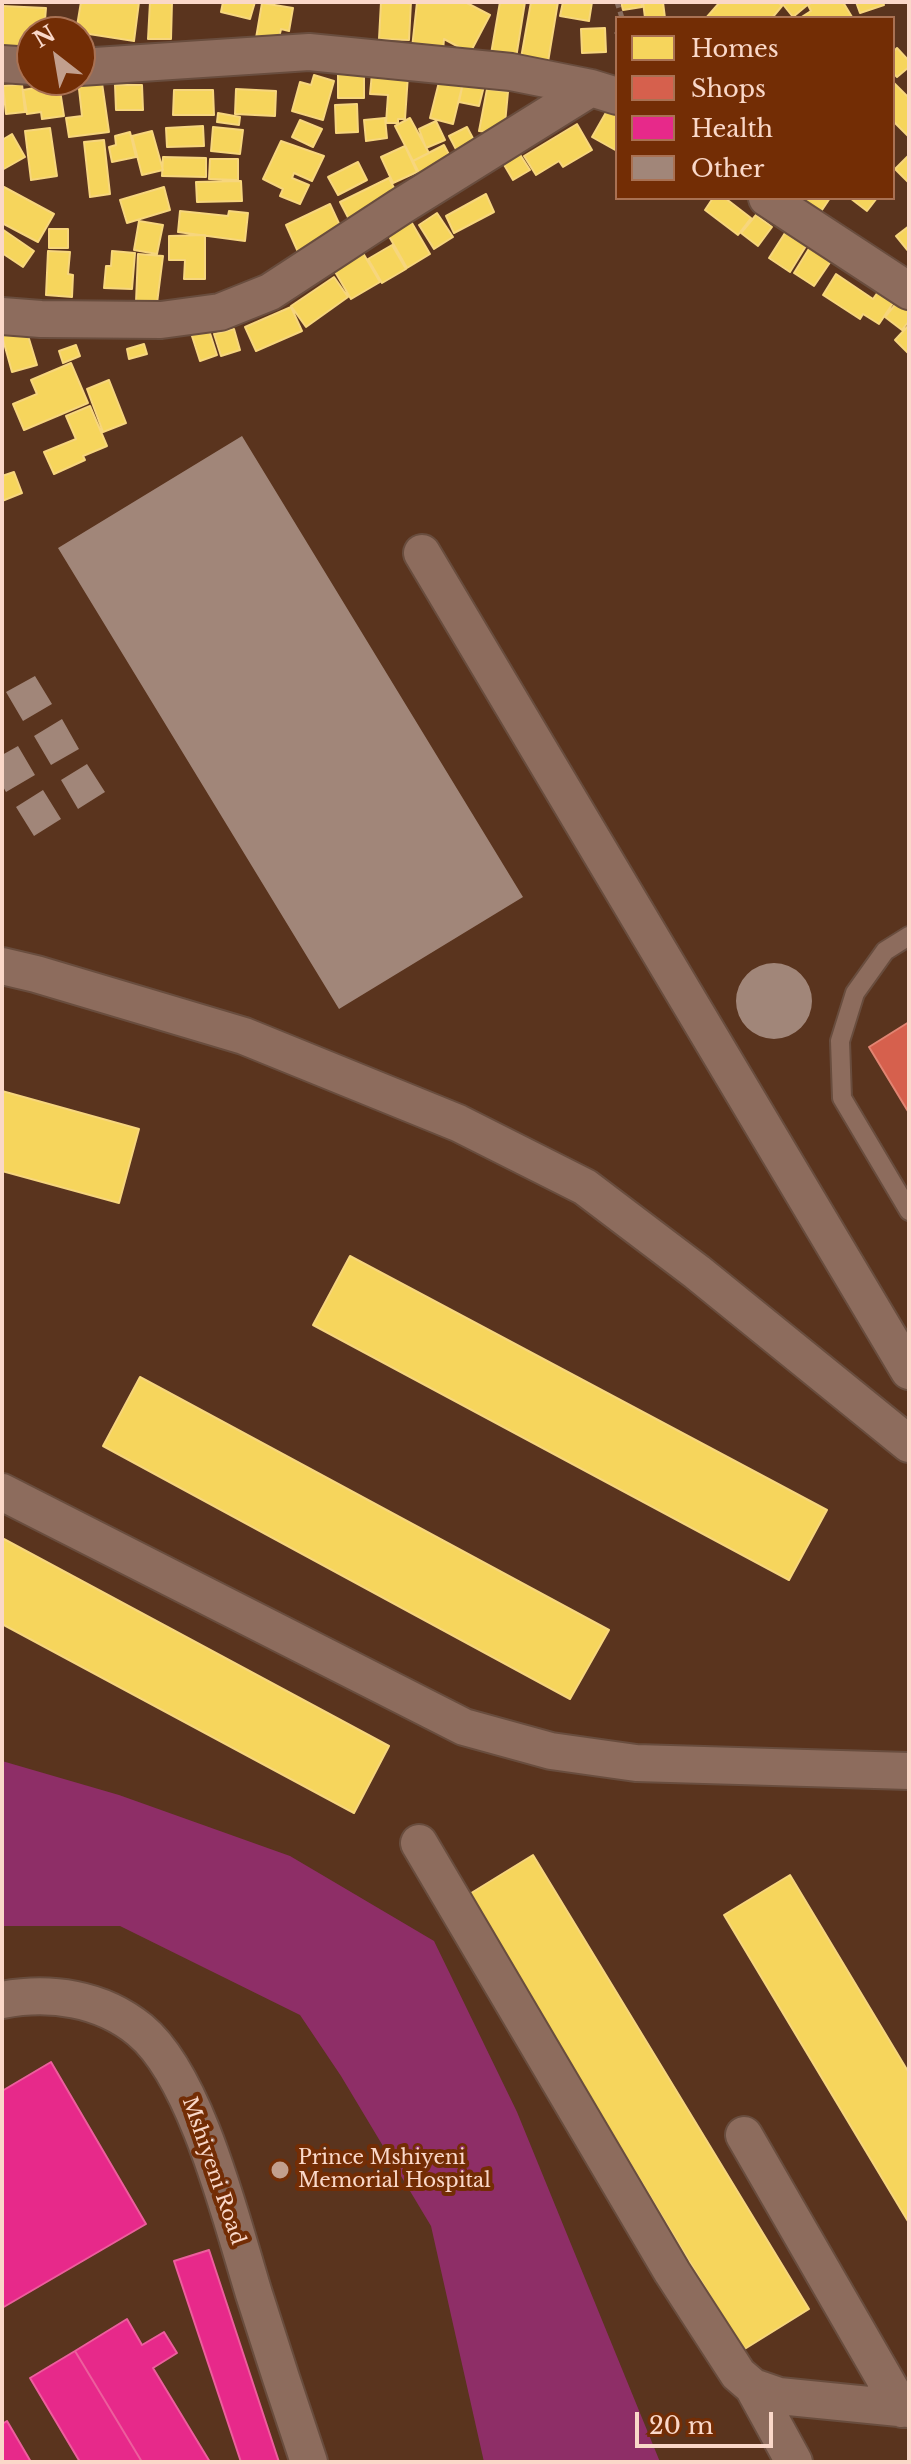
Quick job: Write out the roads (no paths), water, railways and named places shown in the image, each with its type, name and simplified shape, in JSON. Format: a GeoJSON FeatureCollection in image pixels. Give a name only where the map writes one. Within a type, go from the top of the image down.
{"type":"FeatureCollection","features":[{"type":"Feature","properties":{"kind":"street"},"geometry":{"type":"LineString","coordinates":[[96,66],[309,52],[511,72],[604,92]]}},
{"type":"Feature","properties":{"kind":"street"},"geometry":{"type":"LineString","coordinates":[[2,316],[161,320],[220,312],[270,292],[423,192],[604,92]]}},
{"type":"Feature","properties":{"kind":"street"},"geometry":{"type":"LineString","coordinates":[[770,200],[909,291]]}},
{"type":"Feature","properties":{"kind":"street"},"geometry":{"type":"LineString","coordinates":[[422,553],[909,1371]]}},
{"type":"Feature","properties":{"kind":"street"},"geometry":{"type":"LineString","coordinates":[[2,966],[244,1036],[458,1123],[585,1187],[697,1272],[909,1444]]}},
{"type":"Feature","properties":{"kind":"street"},"geometry":{"type":"LineString","coordinates":[[2,1492],[464,1727],[551,1751],[636,1763],[909,1771]]}},
{"type":"Feature","properties":{"kind":"street"},"geometry":{"type":"LineString","coordinates":[[419,1843],[672,2272],[738,2374],[753,2387],[794,2462]]}},
{"type":"Feature","properties":{"kind":"street","name":"Mshiyeni Road"},"geometry":{"type":"LineString","coordinates":[[2,2000],[29,1995],[72,1998],[109,2009],[141,2031],[185,2089],[226,2203],[309,2462]]}},
{"type":"Feature","properties":{"kind":"street"},"geometry":{"type":"LineString","coordinates":[[744,2135],[905,2409]]}},
{"type":"Feature","properties":{"kind":"street"},"geometry":{"type":"LineString","coordinates":[[753,2387],[779,2396],[905,2409]]}},
{"type":"Feature","properties":{"kind":"lane"},"geometry":{"type":"LineString","coordinates":[[909,936],[885,951],[855,993],[840,1041],[842,1098],[909,1211]]}},
{"type":"Feature","properties":{"kind":"place","name":"Prince Mshiyeni Memorial Hospital"},"geometry":{"type":"Point","coordinates":[280,2170]}}]}
